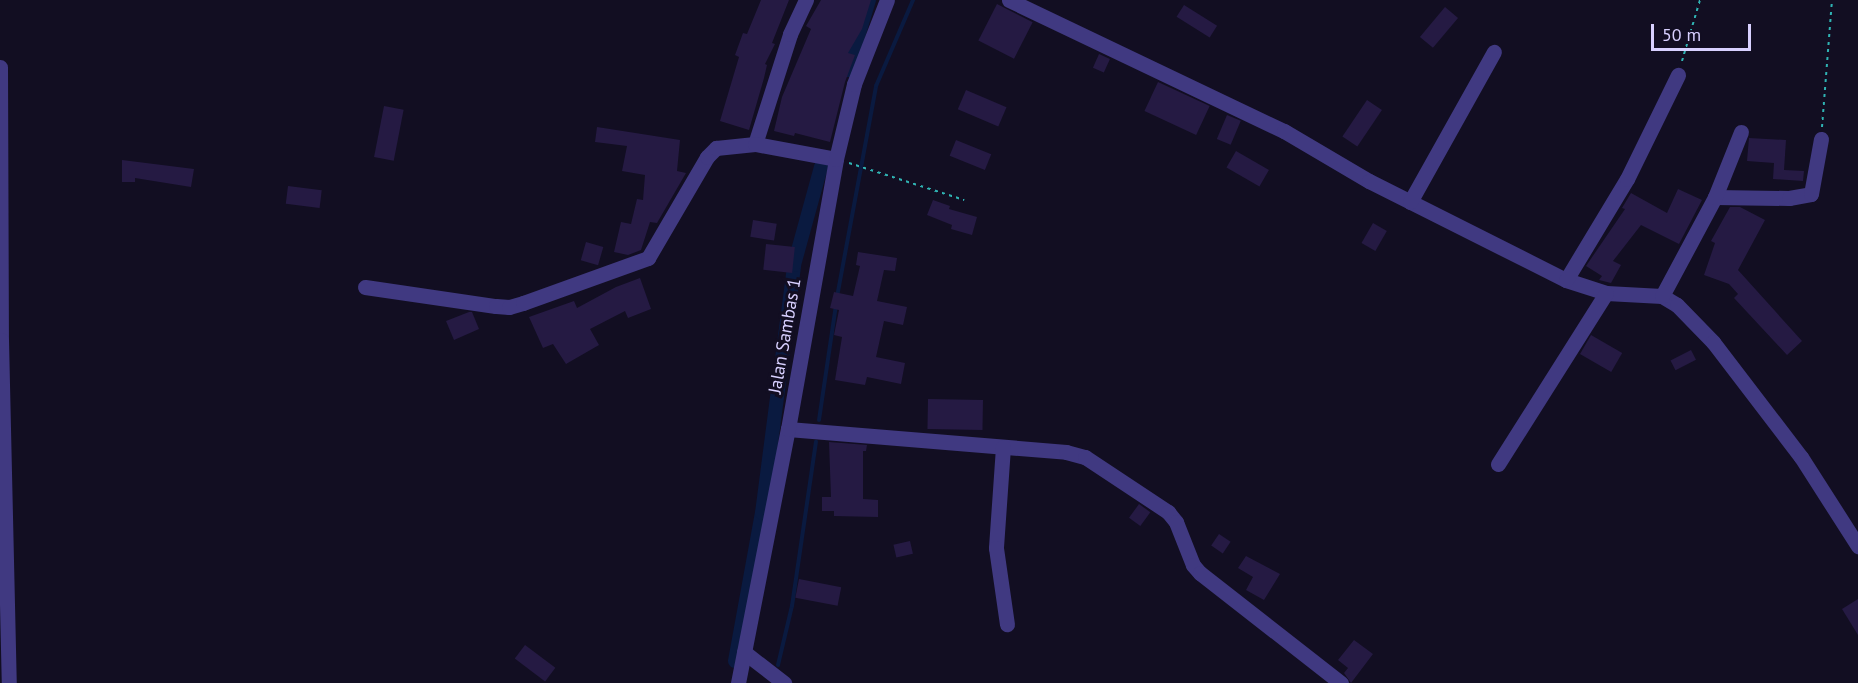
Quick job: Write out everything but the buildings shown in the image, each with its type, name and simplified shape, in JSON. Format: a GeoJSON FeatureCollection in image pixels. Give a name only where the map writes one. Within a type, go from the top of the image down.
{"type":"FeatureCollection","features":[{"type":"Feature","properties":{"kind":"street"},"geometry":{"type":"LineString","coordinates":[[755,144],[790,34],[806,0]]}},
{"type":"Feature","properties":{"kind":"street","name":"Jalan Sambas 1"},"geometry":{"type":"LineString","coordinates":[[738,683],[788,429],[836,159],[854,84],[887,0]]}},
{"type":"Feature","properties":{"kind":"street"},"geometry":{"type":"LineString","coordinates":[[1009,0],[1284,131],[1410,202],[1566,280],[1606,293],[1662,296],[1677,305],[1713,342],[1801,457],[1858,546]]}},
{"type":"Feature","properties":{"kind":"street"},"geometry":{"type":"LineString","coordinates":[[1410,202],[1494,52]]}},
{"type":"Feature","properties":{"kind":"street"},"geometry":{"type":"LineString","coordinates":[[0,67],[1,340],[9,683]]}},
{"type":"Feature","properties":{"kind":"street"},"geometry":{"type":"LineString","coordinates":[[1566,280],[1627,179],[1678,75]]}},
{"type":"Feature","properties":{"kind":"street"},"geometry":{"type":"LineString","coordinates":[[1662,296],[1715,197],[1741,132]]}},
{"type":"Feature","properties":{"kind":"street"},"geometry":{"type":"LineString","coordinates":[[1715,197],[1789,198],[1811,194],[1821,139]]}},
{"type":"Feature","properties":{"kind":"street"},"geometry":{"type":"LineString","coordinates":[[365,287],[509,307],[641,262],[653,252],[711,151],[726,145],[755,144],[836,159]]}},
{"type":"Feature","properties":{"kind":"street"},"geometry":{"type":"LineString","coordinates":[[1498,464],[1606,293]]}},
{"type":"Feature","properties":{"kind":"street"},"geometry":{"type":"LineString","coordinates":[[788,429],[1066,452],[1085,457],[1155,501],[1174,518],[1188,556],[1200,573],[1341,683]]}},
{"type":"Feature","properties":{"kind":"street"},"geometry":{"type":"LineString","coordinates":[[1003,447],[996,548],[1007,624]]}},
{"type":"Feature","properties":{"kind":"street"},"geometry":{"type":"LineString","coordinates":[[744,652],[784,683]]}},
{"type":"Feature","properties":{"kind":"path"},"geometry":{"type":"LineString","coordinates":[[1678,75],[1700,0]]}},
{"type":"Feature","properties":{"kind":"path"},"geometry":{"type":"LineString","coordinates":[[1821,139],[1832,0]]}},
{"type":"Feature","properties":{"kind":"path"},"geometry":{"type":"LineString","coordinates":[[836,159],[964,200]]}},
{"type":"Feature","properties":{"kind":"waterway"},"geometry":{"type":"LineString","coordinates":[[848,70],[869,0]]}},
{"type":"Feature","properties":{"kind":"waterway"},"geometry":{"type":"LineString","coordinates":[[837,297],[876,86],[913,0]]}},
{"type":"Feature","properties":{"kind":"waterway"},"geometry":{"type":"LineString","coordinates":[[735,661],[762,513],[794,265],[821,167]]}},
{"type":"Feature","properties":{"kind":"waterway"},"geometry":{"type":"LineString","coordinates":[[819,420],[836,305]]}},
{"type":"Feature","properties":{"kind":"waterway"},"geometry":{"type":"LineString","coordinates":[[778,665],[792,606],[816,442]]}}]}
